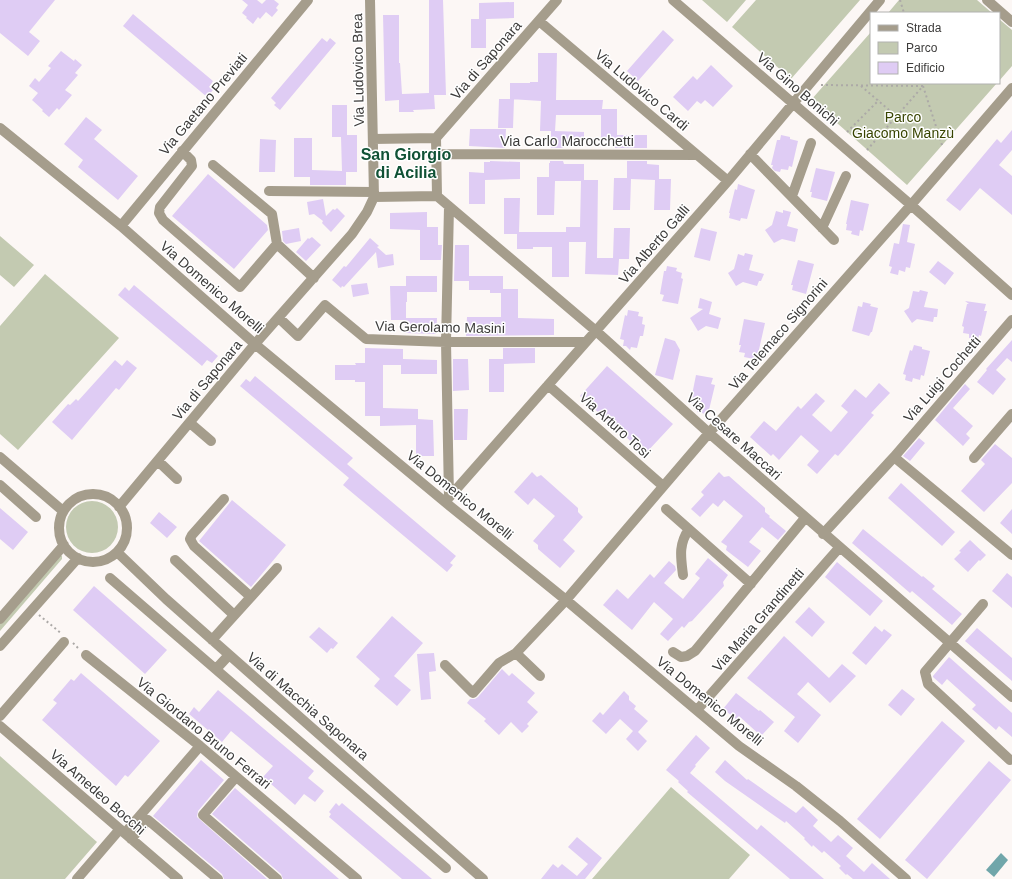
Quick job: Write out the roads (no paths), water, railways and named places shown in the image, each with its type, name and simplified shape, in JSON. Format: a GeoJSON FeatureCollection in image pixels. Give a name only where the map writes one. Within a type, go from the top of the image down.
{"type":"FeatureCollection","features":[{"type":"Feature","properties":{"kind":"street","name":"Via Gaetano Previati"},"geometry":{"type":"LineString","coordinates":[[121,226],[308,0]]}},
{"type":"Feature","properties":{"kind":"street","name":"Via Ludovico Brea"},"geometry":{"type":"LineString","coordinates":[[370,0],[374,194]]}},
{"type":"Feature","properties":{"kind":"street","name":"Via di Saponara"},"geometry":{"type":"LineString","coordinates":[[436,138],[557,0]]}},
{"type":"Feature","properties":{"kind":"street","name":"Via Gino Bonichi"},"geometry":{"type":"LineString","coordinates":[[673,0],[911,205],[1012,295]]}},
{"type":"Feature","properties":{"kind":"street","name":"Via Alberto Galli"},"geometry":{"type":"LineString","coordinates":[[447,499],[728,181],[880,0]]}},
{"type":"Feature","properties":{"kind":"street"},"geometry":{"type":"LineString","coordinates":[[987,0],[1012,22]]}},
{"type":"Feature","properties":{"kind":"street","name":"Via Ludovico Cardi"},"geometry":{"type":"LineString","coordinates":[[539,21],[728,181]]}},
{"type":"Feature","properties":{"kind":"street","name":"Via Telemaco Signorini"},"geometry":{"type":"LineString","coordinates":[[445,666],[473,693],[499,663],[516,652],[566,600],[709,433],[911,205],[1012,88]]}},
{"type":"Feature","properties":{"kind":"street","name":"Via Domenico Morelli"},"geometry":{"type":"LineString","coordinates":[[0,128],[121,226],[255,344],[447,499],[739,746],[796,786],[840,821],[906,879]]}},
{"type":"Feature","properties":{"kind":"street"},"geometry":{"type":"LineString","coordinates":[[269,191],[437,196],[436,138],[373,139]]}},
{"type":"Feature","properties":{"kind":"street"},"geometry":{"type":"LineString","coordinates":[[792,196],[810,143]]}},
{"type":"Feature","properties":{"kind":"street"},"geometry":{"type":"LineString","coordinates":[[182,151],[191,160],[192,166],[161,205],[158,213],[163,220],[240,287],[276,244]]}},
{"type":"Feature","properties":{"kind":"street","name":"Via Carlo Marocchetti"},"geometry":{"type":"LineString","coordinates":[[437,154],[697,155]]}},
{"type":"Feature","properties":{"kind":"street"},"geometry":{"type":"LineString","coordinates":[[750,154],[834,240]]}},
{"type":"Feature","properties":{"kind":"street"},"geometry":{"type":"LineString","coordinates":[[213,165],[272,214],[276,244],[314,278]]}},
{"type":"Feature","properties":{"kind":"street"},"geometry":{"type":"LineString","coordinates":[[822,228],[846,176]]}},
{"type":"Feature","properties":{"kind":"street","name":"Via di Saponara"},"geometry":{"type":"LineString","coordinates":[[120,507],[255,344],[314,278],[355,229],[367,212],[374,194]]}},
{"type":"Feature","properties":{"kind":"street","name":"Via Cesare Maccari"},"geometry":{"type":"LineString","coordinates":[[437,196],[596,331],[823,534],[1012,698]]}},
{"type":"Feature","properties":{"kind":"street"},"geometry":{"type":"LineString","coordinates":[[447,499],[446,342],[449,207]]}},
{"type":"Feature","properties":{"kind":"street","name":"Via Gerolamo Masini"},"geometry":{"type":"LineString","coordinates":[[279,318],[298,336],[325,305],[366,339],[446,342],[586,342]]}},
{"type":"Feature","properties":{"kind":"street","name":"Via Luigi Cochetti"},"geometry":{"type":"LineString","coordinates":[[823,534],[894,457],[1012,320]]}},
{"type":"Feature","properties":{"kind":"street","name":"Via Arturo Tosi"},"geometry":{"type":"LineString","coordinates":[[548,385],[663,486]]}},
{"type":"Feature","properties":{"kind":"street"},"geometry":{"type":"LineString","coordinates":[[974,458],[1012,414]]}},
{"type":"Feature","properties":{"kind":"street"},"geometry":{"type":"LineString","coordinates":[[190,422],[211,441]]}},
{"type":"Feature","properties":{"kind":"street"},"geometry":{"type":"LineString","coordinates":[[0,457],[63,511]]}},
{"type":"Feature","properties":{"kind":"street"},"geometry":{"type":"LineString","coordinates":[[894,457],[1012,555]]}},
{"type":"Feature","properties":{"kind":"street"},"geometry":{"type":"LineString","coordinates":[[158,461],[177,479]]}},
{"type":"Feature","properties":{"kind":"street"},"geometry":{"type":"LineString","coordinates":[[0,485],[36,517]]}},
{"type":"Feature","properties":{"kind":"street"},"geometry":{"type":"LineString","coordinates":[[90,494],[101,495],[120,507],[127,525],[123,544],[117,552],[108,558],[88,562],[70,553],[60,537],[59,528],[63,511],[70,502],[90,494]]}},
{"type":"Feature","properties":{"kind":"street"},"geometry":{"type":"LineString","coordinates":[[224,499],[190,539],[194,546],[251,597]]}},
{"type":"Feature","properties":{"kind":"street"},"geometry":{"type":"LineString","coordinates":[[666,508],[751,584]]}},
{"type":"Feature","properties":{"kind":"street"},"geometry":{"type":"LineString","coordinates":[[673,652],[681,657],[687,656],[695,651],[805,518]]}},
{"type":"Feature","properties":{"kind":"street"},"geometry":{"type":"LineString","coordinates":[[683,576],[680,550],[685,535],[689,530]]}},
{"type":"Feature","properties":{"kind":"street"},"geometry":{"type":"LineString","coordinates":[[0,619],[64,545]]}},
{"type":"Feature","properties":{"kind":"street","name":"Via Maria Grandinetti"},"geometry":{"type":"LineString","coordinates":[[697,710],[839,548]]}},
{"type":"Feature","properties":{"kind":"street","name":"Via di Macchia Saponara"},"geometry":{"type":"LineString","coordinates":[[117,552],[166,599],[483,879]]}},
{"type":"Feature","properties":{"kind":"street"},"geometry":{"type":"LineString","coordinates":[[0,646],[78,558]]}},
{"type":"Feature","properties":{"kind":"street"},"geometry":{"type":"LineString","coordinates":[[175,560],[234,615]]}},
{"type":"Feature","properties":{"kind":"street"},"geometry":{"type":"LineString","coordinates":[[212,640],[277,568]]}},
{"type":"Feature","properties":{"kind":"street"},"geometry":{"type":"LineString","coordinates":[[110,578],[446,868]]}},
{"type":"Feature","properties":{"kind":"street"},"geometry":{"type":"LineString","coordinates":[[983,604],[925,672],[928,684],[1010,760]]}},
{"type":"Feature","properties":{"kind":"street"},"geometry":{"type":"LineString","coordinates":[[0,716],[66,639]]}},
{"type":"Feature","properties":{"kind":"street"},"geometry":{"type":"LineString","coordinates":[[516,652],[540,676]]}},
{"type":"Feature","properties":{"kind":"street","name":"Via Giordano Bruno Ferrari"},"geometry":{"type":"LineString","coordinates":[[86,655],[200,746],[357,879]]}},
{"type":"Feature","properties":{"kind":"street"},"geometry":{"type":"LineString","coordinates":[[216,669],[229,655]]}},
{"type":"Feature","properties":{"kind":"street","name":"Via Amedeo Bocchi"},"geometry":{"type":"LineString","coordinates":[[0,726],[178,879]]}},
{"type":"Feature","properties":{"kind":"street"},"geometry":{"type":"LineString","coordinates":[[77,879],[125,834],[200,746]]}},
{"type":"Feature","properties":{"kind":"street"},"geometry":{"type":"LineString","coordinates":[[338,775],[350,762]]}},
{"type":"Feature","properties":{"kind":"street"},"geometry":{"type":"LineString","coordinates":[[236,777],[204,815],[277,879]]}},
{"type":"Feature","properties":{"kind":"street"},"geometry":{"type":"LineString","coordinates":[[125,834],[148,820],[218,879]]}},
{"type":"Feature","properties":{"kind":"water"},"geometry":{"type":"Polygon","coordinates":[[[1001,853],[1008,860],[994,877],[986,870],[1001,853]]]}},
{"type":"Feature","properties":{"kind":"district","name":"San Giorgio di Acilia"},"geometry":{"type":"Point","coordinates":[406,163]}},
{"type":"Feature","properties":{"kind":"park label","name":"Parco Giacomo Manzù"},"geometry":{"type":"Point","coordinates":[903,126]}}]}
